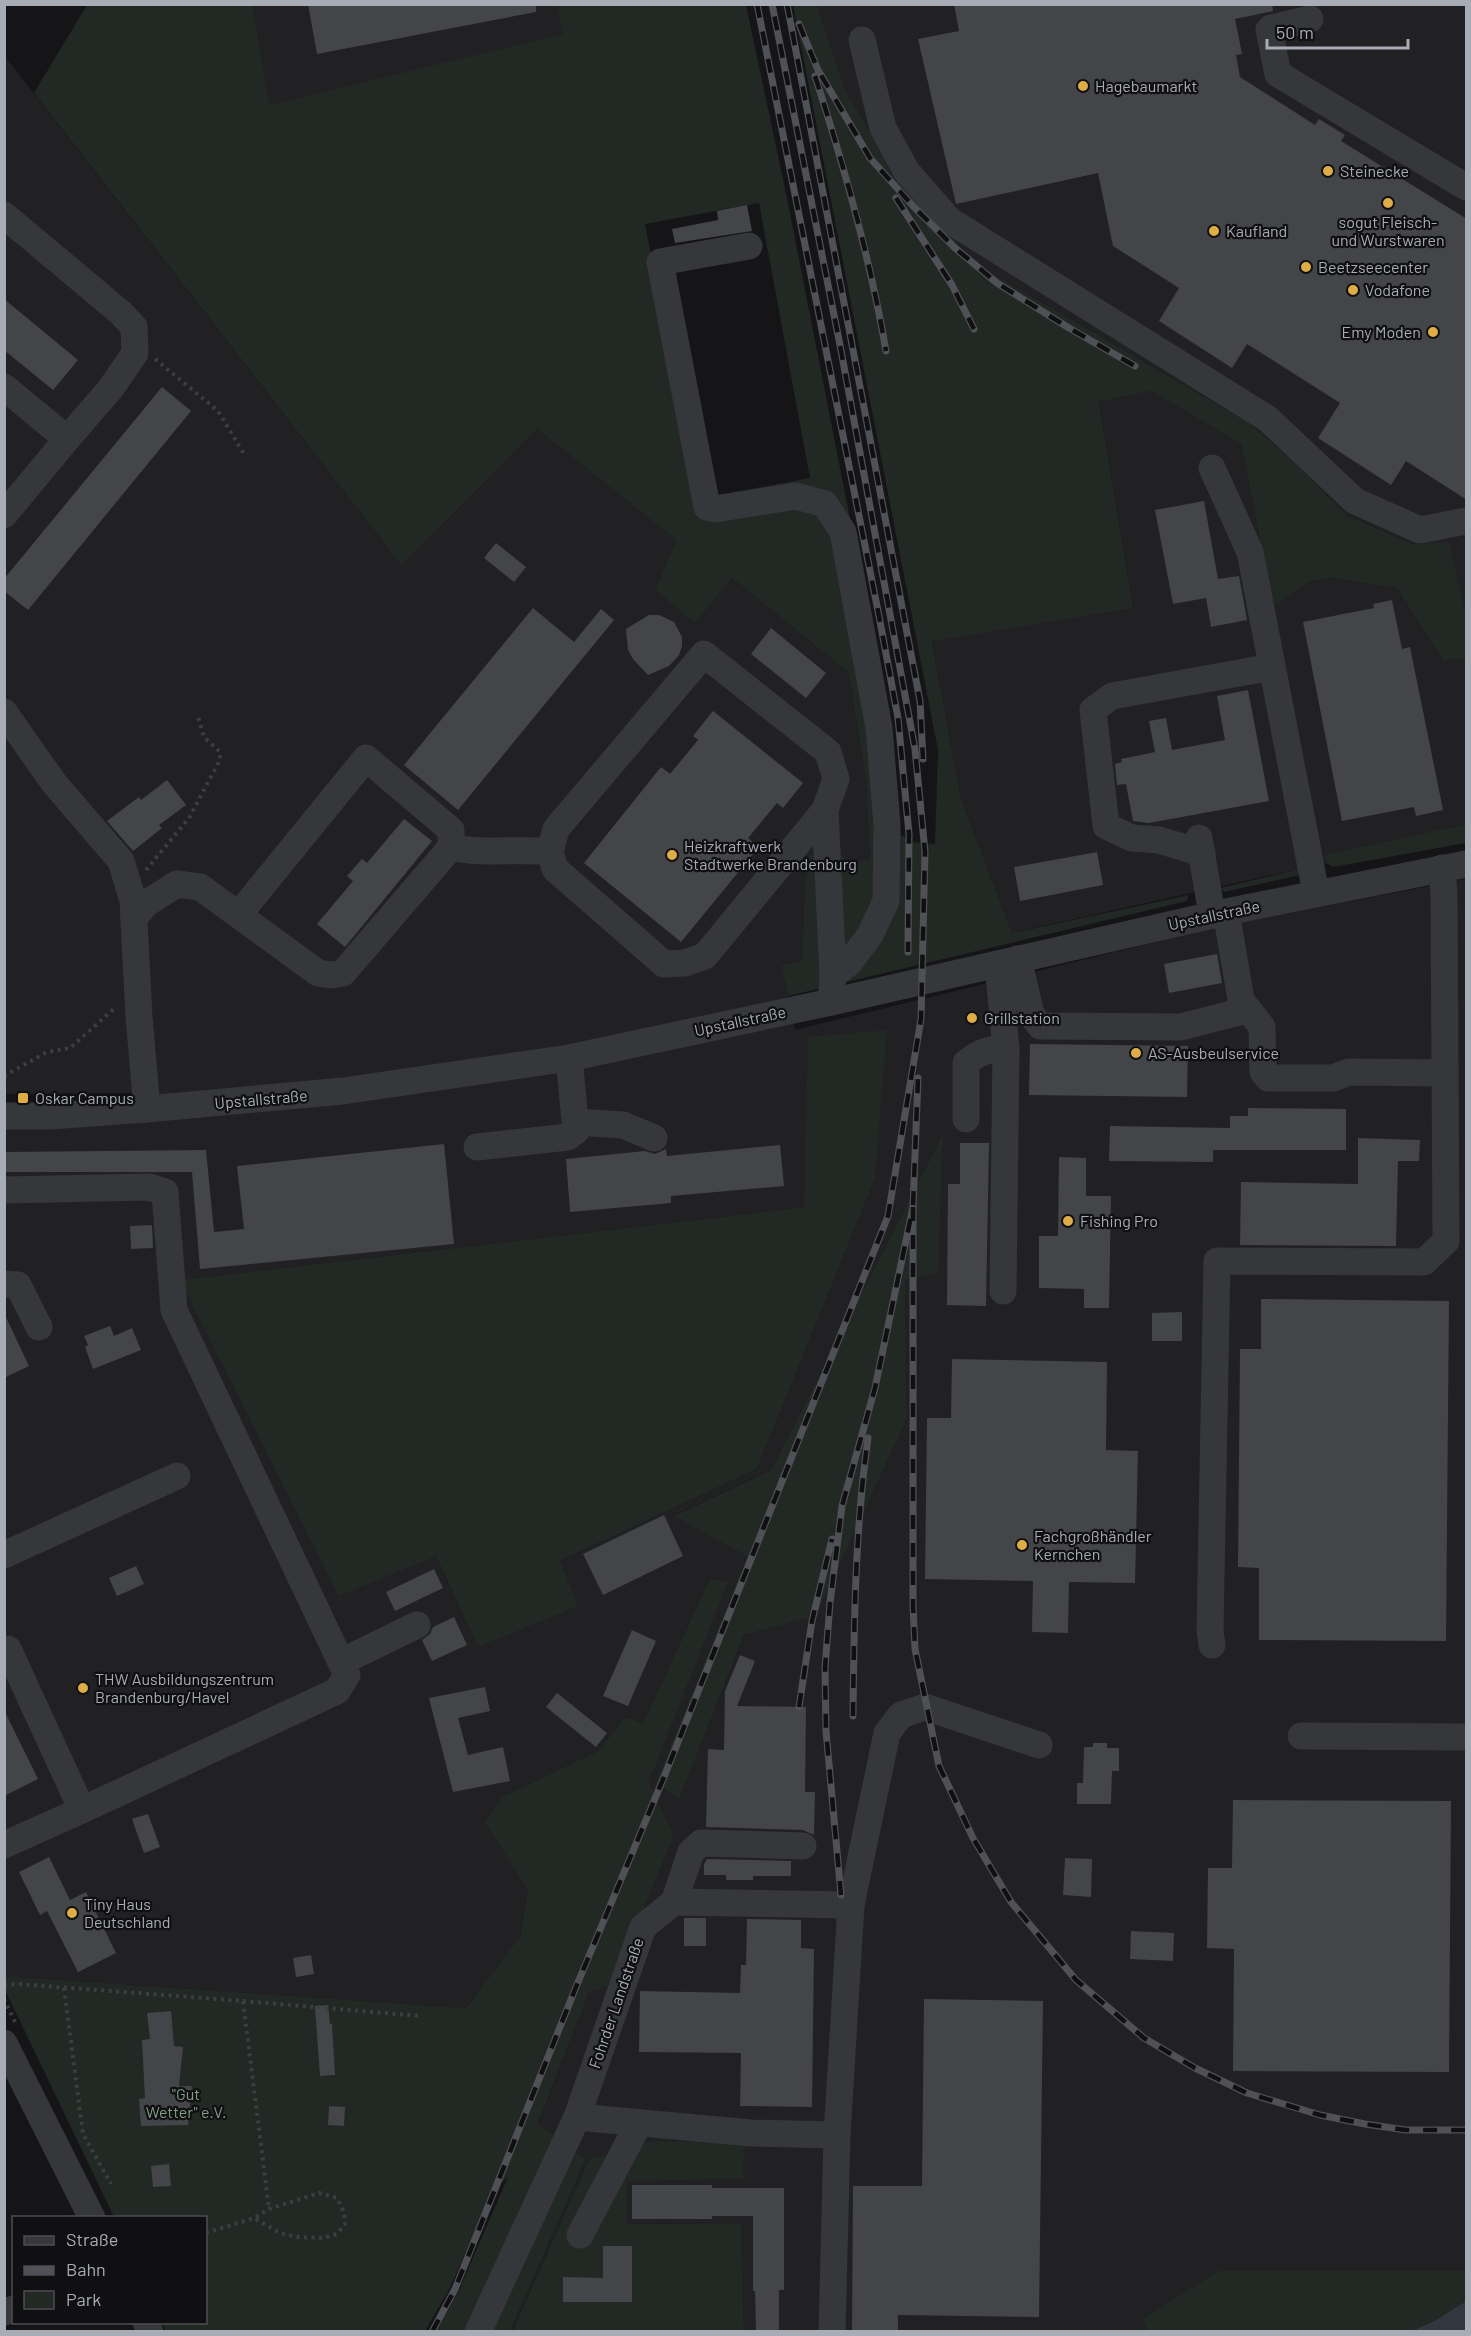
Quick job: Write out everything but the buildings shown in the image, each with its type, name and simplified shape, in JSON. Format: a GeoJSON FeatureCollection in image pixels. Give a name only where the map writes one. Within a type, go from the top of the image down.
{"type":"FeatureCollection","features":[{"type":"Feature","properties":{"kind":"street"},"geometry":{"type":"LineString","coordinates":[[1310,19],[1271,27],[1269,30],[1278,74],[1467,187]]}},
{"type":"Feature","properties":{"kind":"street"},"geometry":{"type":"LineString","coordinates":[[862,40],[883,128],[907,172],[949,220],[1268,419],[1354,501],[1420,530],[1467,521]]}},
{"type":"Feature","properties":{"kind":"street"},"geometry":{"type":"LineString","coordinates":[[4,215],[122,313],[134,327],[136,341],[135,353],[111,388],[4,515]]}},
{"type":"Feature","properties":{"kind":"street"},"geometry":{"type":"LineString","coordinates":[[748,246],[660,262],[706,507],[715,509],[796,496],[825,504],[843,532],[879,728],[887,835],[886,901],[870,934],[849,963],[833,975]]}},
{"type":"Feature","properties":{"kind":"street"},"geometry":{"type":"LineString","coordinates":[[4,387],[67,439]]}},
{"type":"Feature","properties":{"kind":"street"},"geometry":{"type":"LineString","coordinates":[[1212,468],[1250,552],[1316,893]]}},
{"type":"Feature","properties":{"kind":"street"},"geometry":{"type":"LineString","coordinates":[[704,654],[828,752],[836,779],[825,810],[705,956],[685,963],[664,964],[555,869],[550,852],[556,829],[704,654]]}},
{"type":"Feature","properties":{"kind":"street"},"geometry":{"type":"LineString","coordinates":[[1008,962],[1031,1014],[1040,1026],[1181,1028],[1244,1011],[1244,1004],[1200,846],[1132,838],[1106,826],[1093,710],[1112,696],[1272,667]]}},
{"type":"Feature","properties":{"kind":"street"},"geometry":{"type":"LineString","coordinates":[[4,712],[54,783],[121,861],[133,901],[137,988],[147,1109]]}},
{"type":"Feature","properties":{"kind":"street"},"geometry":{"type":"LineString","coordinates":[[134,918],[147,903],[177,885],[200,887],[318,973],[331,975],[343,973],[451,847],[451,830],[366,758],[239,914]]}},
{"type":"Feature","properties":{"kind":"street"},"geometry":{"type":"LineString","coordinates":[[825,810],[833,975],[831,1002]]}},
{"type":"Feature","properties":{"kind":"street"},"geometry":{"type":"LineString","coordinates":[[451,847],[467,851],[529,849],[550,852]]}},
{"type":"Feature","properties":{"kind":"street"},"geometry":{"type":"LineString","coordinates":[[1212,1645],[1210,1630],[1217,1261],[1424,1262],[1446,1241],[1444,896],[1454,866]]}},
{"type":"Feature","properties":{"kind":"street","name":"Upstallstraße"},"geometry":{"type":"LineString","coordinates":[[4,1116],[50,1116],[147,1109],[343,1091],[569,1058],[831,1002],[1219,913],[1454,866]]}},
{"type":"Feature","properties":{"kind":"street"},"geometry":{"type":"LineString","coordinates":[[1004,1292],[1008,962]]}},
{"type":"Feature","properties":{"kind":"street"},"geometry":{"type":"LineString","coordinates":[[1244,1004],[1262,1027],[1263,1072],[1268,1078],[1333,1078],[1349,1072],[1444,1073]]}},
{"type":"Feature","properties":{"kind":"street"},"geometry":{"type":"LineString","coordinates":[[966,1119],[966,1063],[977,1053],[988,1049],[1006,1049]]}},
{"type":"Feature","properties":{"kind":"street"},"geometry":{"type":"LineString","coordinates":[[477,1147],[568,1137],[576,1131],[569,1058]]}},
{"type":"Feature","properties":{"kind":"street"},"geometry":{"type":"LineString","coordinates":[[576,1122],[623,1125],[654,1138]]}},
{"type":"Feature","properties":{"kind":"street"},"geometry":{"type":"LineString","coordinates":[[4,1190],[149,1187],[165,1192],[174,1310],[347,1675],[337,1691],[218,1755],[82,1810],[4,1845]]}},
{"type":"Feature","properties":{"kind":"street"},"geometry":{"type":"LineString","coordinates":[[4,1284],[18,1285],[39,1327]]}},
{"type":"Feature","properties":{"kind":"street"},"geometry":{"type":"LineString","coordinates":[[4,1555],[177,1476]]}},
{"type":"Feature","properties":{"kind":"street"},"geometry":{"type":"LineString","coordinates":[[341,1662],[417,1625]]}},
{"type":"Feature","properties":{"kind":"street"},"geometry":{"type":"LineString","coordinates":[[8,1649],[82,1810]]}},
{"type":"Feature","properties":{"kind":"street"},"geometry":{"type":"LineString","coordinates":[[832,2331],[837,2135],[851,1905],[886,1733],[901,1715],[926,1707],[1039,1745]]}},
{"type":"Feature","properties":{"kind":"street"},"geometry":{"type":"LineString","coordinates":[[1300,1736],[1467,1737]]}},
{"type":"Feature","properties":{"kind":"street"},"geometry":{"type":"LineString","coordinates":[[803,1846],[701,1843],[691,1852],[674,1902],[851,1905]]}},
{"type":"Feature","properties":{"kind":"street","name":"Fohrder Landstraße"},"geometry":{"type":"LineString","coordinates":[[478,2331],[577,2117],[643,1927],[674,1902]]}},
{"type":"Feature","properties":{"kind":"street"},"geometry":{"type":"LineString","coordinates":[[4,2043],[91,2216]]}},
{"type":"Feature","properties":{"kind":"street"},"geometry":{"type":"LineString","coordinates":[[577,2117],[751,2133],[837,2135]]}},
{"type":"Feature","properties":{"kind":"street"},"geometry":{"type":"LineString","coordinates":[[580,2235],[639,2123]]}},
{"type":"Feature","properties":{"kind":"path"},"geometry":{"type":"LineString","coordinates":[[136,341],[218,411],[244,454]]}},
{"type":"Feature","properties":{"kind":"path"},"geometry":{"type":"LineString","coordinates":[[128,882],[146,870],[189,818],[220,760],[220,752],[204,737],[198,717]]}},
{"type":"Feature","properties":{"kind":"path"},"geometry":{"type":"LineString","coordinates":[[4,1076],[47,1052],[70,1048],[137,988]]}},
{"type":"Feature","properties":{"kind":"path"},"geometry":{"type":"LineString","coordinates":[[4,1985],[243,2001],[420,2016]]}},
{"type":"Feature","properties":{"kind":"path"},"geometry":{"type":"LineString","coordinates":[[64,1988],[83,2134],[111,2184]]}},
{"type":"Feature","properties":{"kind":"path"},"geometry":{"type":"LineString","coordinates":[[243,2001],[269,2209]]}},
{"type":"Feature","properties":{"kind":"path"},"geometry":{"type":"LineString","coordinates":[[207,2233],[254,2218],[269,2209],[319,2193],[337,2198],[344,2212],[345,2224],[337,2234],[323,2238],[297,2237],[280,2233],[254,2218]]}},
{"type":"Feature","properties":{"kind":"shaded area"},"geometry":{"type":"Polygon","coordinates":[[[252,5],[557,5],[564,34],[270,106],[252,5]]]}},
{"type":"Feature","properties":{"kind":"shaded area","name":"Beetzseecenter"},"geometry":{"type":"Polygon","coordinates":[[[817,5],[1466,5],[1466,614],[1448,543],[1413,544],[1346,515],[1304,471],[1248,422],[976,264],[891,166],[847,95],[817,5]]]}},
{"type":"Feature","properties":{"kind":"shaded area"},"geometry":{"type":"Polygon","coordinates":[[[4,55],[402,566],[537,429],[676,540],[655,590],[695,622],[732,578],[849,673],[866,783],[870,860],[848,861],[806,855],[802,961],[781,965],[795,1030],[1218,927],[1466,879],[1466,2271],[1218,2271],[1143,2318],[1146,2331],[744,2331],[742,2223],[627,2224],[627,2180],[742,2179],[589,2159],[512,2331],[510,2331],[586,2159],[538,2125],[589,1993],[674,1835],[649,1782],[727,1582],[710,1578],[643,1723],[625,1717],[598,1751],[503,1796],[528,1890],[520,1936],[466,2008],[5,1976],[5,1119],[147,1109],[145,1093],[5,1094],[4,55]],[[808,1037],[805,1207],[180,1280],[436,1556],[478,1647],[560,1561],[757,1469],[875,1179],[808,1037]],[[942,1136],[771,1470],[675,1515],[747,1556],[656,1782],[679,1800],[744,1635],[816,1616],[907,1419],[905,1280],[942,1136]]]}},
{"type":"Feature","properties":{"kind":"shaded area"},"geometry":{"type":"Polygon","coordinates":[[[1151,391],[1241,444],[1273,608],[1308,582],[1330,578],[1397,588],[1443,661],[1466,658],[1466,824],[1325,855],[1326,863],[1012,933],[961,798],[932,640],[1133,608],[1099,402],[1151,391]]]}},
{"type":"Feature","properties":{"kind":"shaded area"},"geometry":{"type":"Polygon","coordinates":[[[1466,2301],[1466,2331],[1412,2331],[1436,2320],[1466,2301]]]}},
{"type":"Feature","properties":{"kind":"green space"},"geometry":{"type":"Polygon","coordinates":[[[87,5],[252,5],[270,105],[563,34],[557,5],[746,5],[787,198],[884,692],[901,835],[912,842],[935,844],[938,750],[793,5],[817,5],[846,92],[891,166],[976,264],[1248,422],[1304,471],[1346,515],[1413,544],[1449,542],[1466,614],[1466,658],[1443,661],[1397,588],[1330,578],[1308,582],[1273,608],[1241,444],[1151,391],[1099,402],[1133,608],[932,641],[961,798],[1012,933],[1189,895],[1187,901],[788,996],[781,965],[802,961],[806,855],[841,855],[848,861],[870,860],[866,783],[849,673],[732,578],[695,623],[655,590],[676,540],[537,429],[402,566],[34,93],[87,5]],[[759,203],[645,224],[697,499],[810,478],[759,203]]]}},
{"type":"Feature","properties":{"kind":"green space"},"geometry":{"type":"Polygon","coordinates":[[[1466,824],[1466,843],[1333,867],[1326,863],[1324,855],[1466,824]]]}},
{"type":"Feature","properties":{"kind":"green space"},"geometry":{"type":"Polygon","coordinates":[[[1300,869],[1300,875],[1224,892],[1220,888],[1300,869]]]}},
{"type":"Feature","properties":{"kind":"green space"},"geometry":{"type":"Polygon","coordinates":[[[887,1030],[875,1179],[757,1469],[560,1561],[578,1606],[478,1647],[436,1556],[339,1596],[180,1280],[804,1207],[808,1037],[887,1030]]]}},
{"type":"Feature","properties":{"kind":"green space"},"geometry":{"type":"Polygon","coordinates":[[[943,1134],[938,1273],[905,1280],[907,1419],[816,1616],[744,1635],[679,1800],[656,1782],[747,1556],[674,1516],[771,1470],[943,1134]]]}},
{"type":"Feature","properties":{"kind":"green space","name":"\"Gut Wetter\" e.V."},"geometry":{"type":"Polygon","coordinates":[[[710,1578],[728,1582],[649,1782],[674,1835],[612,1985],[589,1993],[538,2124],[586,2159],[510,2331],[437,2331],[459,2290],[508,2177],[494,2189],[450,2288],[425,2331],[166,2331],[162,2324],[207,2324],[207,2216],[114,2216],[5,1990],[5,1976],[466,2008],[520,1936],[528,1890],[485,1822],[503,1796],[598,1751],[625,1717],[643,1723],[710,1578]]]}},
{"type":"Feature","properties":{"kind":"green space"},"geometry":{"type":"Polygon","coordinates":[[[651,2141],[744,2143],[743,2179],[627,2181],[627,2224],[742,2223],[744,2331],[512,2332],[589,2159],[651,2141]]]}},
{"type":"Feature","properties":{"kind":"green space"},"geometry":{"type":"Polygon","coordinates":[[[1218,2271],[1466,2271],[1466,2301],[1436,2320],[1412,2331],[1146,2331],[1143,2318],[1218,2271]]]}},
{"type":"Feature","properties":{"kind":"railway"},"geometry":{"type":"LineString","coordinates":[[757,4],[898,718],[909,834],[908,952]]}},
{"type":"Feature","properties":{"kind":"railway"},"geometry":{"type":"LineString","coordinates":[[432,2332],[455,2289],[576,1987],[664,1777],[888,1216],[921,1019],[925,852],[915,749],[840,345],[772,4]]}},
{"type":"Feature","properties":{"kind":"railway"},"geometry":{"type":"LineString","coordinates":[[787,4],[920,701],[923,759]]}},
{"type":"Feature","properties":{"kind":"railway"},"geometry":{"type":"LineString","coordinates":[[799,24],[818,70],[870,158],[914,207],[955,248],[997,283],[1135,366]]}},
{"type":"Feature","properties":{"kind":"railway"},"geometry":{"type":"LineString","coordinates":[[815,76],[855,212],[886,351]]}},
{"type":"Feature","properties":{"kind":"railway"},"geometry":{"type":"LineString","coordinates":[[896,198],[952,285],[974,329]]}},
{"type":"Feature","properties":{"kind":"railway"},"geometry":{"type":"LineString","coordinates":[[841,1895],[826,1731],[825,1668],[830,1603],[842,1506],[875,1388],[913,1207],[918,1078]]}},
{"type":"Feature","properties":{"kind":"railway"},"geometry":{"type":"LineString","coordinates":[[913,1207],[913,1605],[915,1649],[939,1766],[973,1838],[1011,1902],[1076,1980],[1144,2038],[1195,2068],[1247,2093],[1320,2115],[1406,2130],[1466,2130]]}},
{"type":"Feature","properties":{"kind":"railway"},"geometry":{"type":"LineString","coordinates":[[853,1716],[858,1542],[868,1438]]}},
{"type":"Feature","properties":{"kind":"railway"},"geometry":{"type":"LineString","coordinates":[[799,1707],[812,1621],[832,1539]]}},
{"type":"Feature","properties":{"kind":"place","name":"Hagebaumarkt"},"geometry":{"type":"Point","coordinates":[1083,86]}},
{"type":"Feature","properties":{"kind":"place","name":"Steinecke"},"geometry":{"type":"Point","coordinates":[1328,171]}},
{"type":"Feature","properties":{"kind":"place","name":"sogut Fleisch- und Wurstwaren"},"geometry":{"type":"Point","coordinates":[1388,203]}},
{"type":"Feature","properties":{"kind":"place","name":"Kaufland"},"geometry":{"type":"Point","coordinates":[1214,231]}},
{"type":"Feature","properties":{"kind":"place","name":"Beetzseecenter"},"geometry":{"type":"Point","coordinates":[1306,267]}},
{"type":"Feature","properties":{"kind":"place","name":"Vodafone"},"geometry":{"type":"Point","coordinates":[1353,290]}},
{"type":"Feature","properties":{"kind":"place","name":"Emy Moden"},"geometry":{"type":"Point","coordinates":[1433,332]}},
{"type":"Feature","properties":{"kind":"place","name":"Heizkraftwerk Stadtwerke Brandenburg"},"geometry":{"type":"Point","coordinates":[672,855]}},
{"type":"Feature","properties":{"kind":"place","name":"Grillstation"},"geometry":{"type":"Point","coordinates":[972,1018]}},
{"type":"Feature","properties":{"kind":"place","name":"AS-Ausbeulservice"},"geometry":{"type":"Point","coordinates":[1136,1053]}},
{"type":"Feature","properties":{"kind":"place","name":"Oskar Campus"},"geometry":{"type":"Point","coordinates":[23,1098]}},
{"type":"Feature","properties":{"kind":"place","name":"Fishing Pro"},"geometry":{"type":"Point","coordinates":[1068,1221]}},
{"type":"Feature","properties":{"kind":"place","name":"Fachgroßhändler Kernchen"},"geometry":{"type":"Point","coordinates":[1022,1545]}},
{"type":"Feature","properties":{"kind":"place","name":"THW Ausbildungszentrum Brandenburg/Havel"},"geometry":{"type":"Point","coordinates":[83,1688]}},
{"type":"Feature","properties":{"kind":"place","name":"Tiny Haus Deutschland"},"geometry":{"type":"Point","coordinates":[72,1913]}}]}
